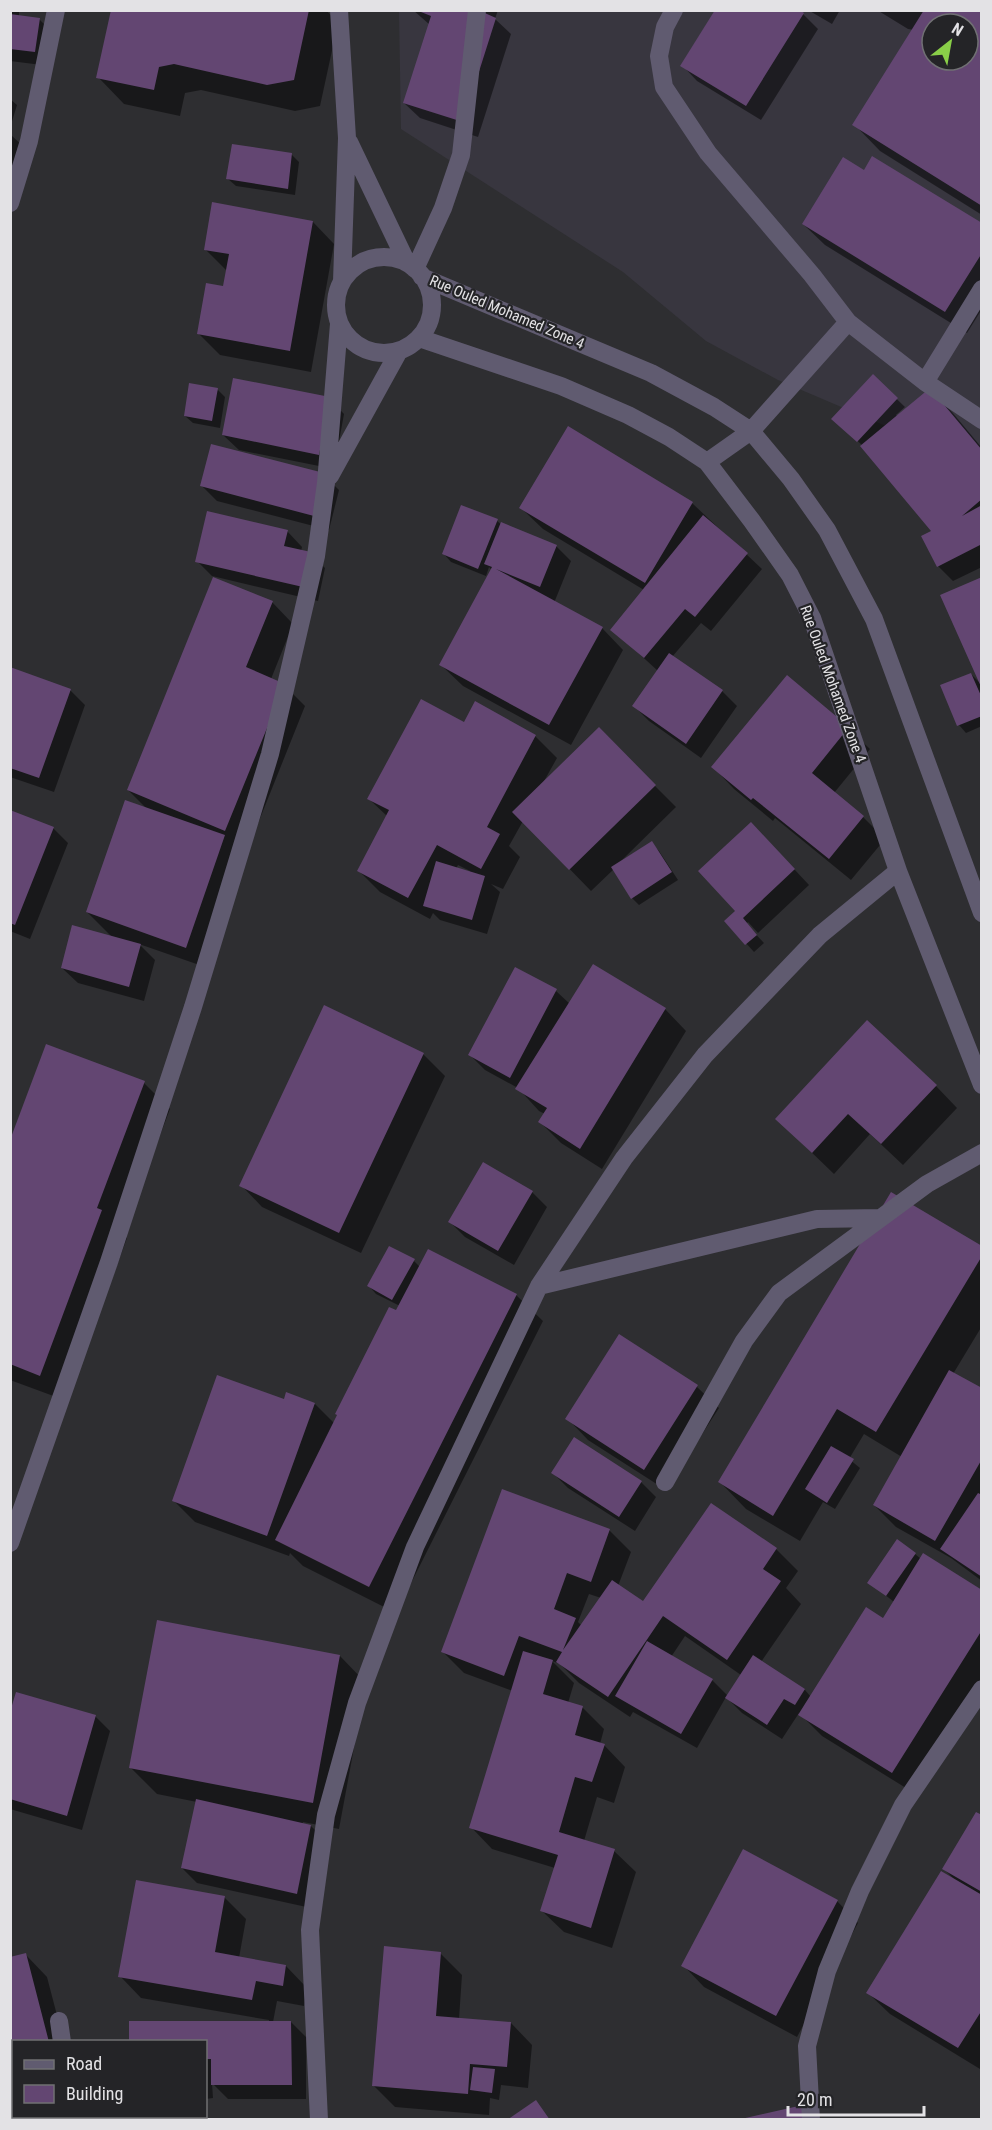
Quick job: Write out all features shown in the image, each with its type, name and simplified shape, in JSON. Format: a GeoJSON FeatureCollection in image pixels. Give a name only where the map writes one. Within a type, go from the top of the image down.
{"type":"FeatureCollection","features":[{"type":"Feature","properties":{"kind":"street"},"geometry":{"type":"LineString","coordinates":[[10,203],[29,141],[56,10]]}},
{"type":"Feature","properties":{"kind":"street"},"geometry":{"type":"LineString","coordinates":[[10,1543],[109,1262],[194,1007],[266,765],[316,556],[326,483],[339,324],[336,310],[337,295],[342,281],[347,138],[339,10]]}},
{"type":"Feature","properties":{"kind":"street"},"geometry":{"type":"LineString","coordinates":[[415,269],[443,208],[461,155],[477,10]]}},
{"type":"Feature","properties":{"kind":"street"},"geometry":{"type":"LineString","coordinates":[[674,10],[665,27],[659,56],[664,87],[708,153],[812,275],[848,322],[925,382],[981,420]]}},
{"type":"Feature","properties":{"kind":"street"},"geometry":{"type":"LineString","coordinates":[[339,324],[358,346],[371,352],[399,351],[410,346],[419,338],[428,324],[432,308],[430,291],[415,269],[347,138]]}},
{"type":"Feature","properties":{"kind":"street"},"geometry":{"type":"LineString","coordinates":[[342,281],[351,270],[363,262],[378,258],[393,258],[415,269]]}},
{"type":"Feature","properties":{"kind":"street","name":"Rue Ouled Mohamed Zone 4"},"geometry":{"type":"LineString","coordinates":[[415,269],[651,373],[751,431],[791,479],[827,530],[874,619],[981,913]]}},
{"type":"Feature","properties":{"kind":"street"},"geometry":{"type":"LineString","coordinates":[[925,382],[981,289]]}},
{"type":"Feature","properties":{"kind":"street"},"geometry":{"type":"LineString","coordinates":[[707,462],[751,431],[848,322]]}},
{"type":"Feature","properties":{"kind":"street","name":"Rue Ouled Mohamed Zone 4"},"geometry":{"type":"LineString","coordinates":[[419,338],[561,386],[628,415],[707,462],[790,575],[812,618],[898,871],[981,1085]]}},
{"type":"Feature","properties":{"kind":"street"},"geometry":{"type":"LineString","coordinates":[[326,483],[399,351]]}},
{"type":"Feature","properties":{"kind":"street"},"geometry":{"type":"LineString","coordinates":[[319,2120],[310,1930],[326,1815],[357,1703],[415,1547],[539,1286],[624,1158],[705,1054],[820,935],[898,871]]}},
{"type":"Feature","properties":{"kind":"street"},"geometry":{"type":"LineString","coordinates":[[665,1482],[744,1341],[779,1293],[927,1184],[981,1153]]}},
{"type":"Feature","properties":{"kind":"street"},"geometry":{"type":"LineString","coordinates":[[539,1286],[817,1219],[881,1218]]}},
{"type":"Feature","properties":{"kind":"street"},"geometry":{"type":"LineString","coordinates":[[811,2120],[807,2046],[827,1971],[860,1891],[903,1805],[981,1689]]}},
{"type":"Feature","properties":{"kind":"street"},"geometry":{"type":"LineString","coordinates":[[59,2021],[62,2040]]}},
{"type":"Feature","properties":{"kind":"shaded area"},"geometry":{"type":"Polygon","coordinates":[[[399,11],[981,11],[981,477],[921,441],[778,380],[706,341],[623,272],[401,129],[399,11]]]}},
{"type":"Feature","properties":{"kind":"building"},"geometry":{"type":"Polygon","coordinates":[[[111,10],[309,10],[294,80],[267,85],[174,64],[159,67],[154,90],[96,78],[111,10]]]}},
{"type":"Feature","properties":{"kind":"building"},"geometry":{"type":"Polygon","coordinates":[[[416,10],[478,10],[496,18],[463,122],[403,103],[431,16],[416,10]]]}},
{"type":"Feature","properties":{"kind":"building"},"geometry":{"type":"Polygon","coordinates":[[[715,10],[800,10],[804,13],[746,106],[680,66],[715,10]]]}},
{"type":"Feature","properties":{"kind":"building"},"geometry":{"type":"Polygon","coordinates":[[[924,10],[982,10],[982,206],[852,125],[920,16],[920,72],[980,72],[980,12],[923,12],[924,10]]]}},
{"type":"Feature","properties":{"kind":"building"},"geometry":{"type":"Polygon","coordinates":[[[10,14],[40,18],[35,52],[10,49],[10,14]]]}},
{"type":"Feature","properties":{"kind":"building"},"geometry":{"type":"Polygon","coordinates":[[[232,144],[292,153],[288,189],[226,179],[232,144]]]}},
{"type":"Feature","properties":{"kind":"building"},"geometry":{"type":"Polygon","coordinates":[[[872,156],[982,223],[982,253],[945,312],[802,224],[843,157],[864,170],[872,156]]]}},
{"type":"Feature","properties":{"kind":"building"},"geometry":{"type":"Polygon","coordinates":[[[212,202],[313,221],[290,351],[197,334],[206,283],[223,286],[229,254],[204,250],[212,202]]]}},
{"type":"Feature","properties":{"kind":"building"},"geometry":{"type":"Polygon","coordinates":[[[873,374],[898,398],[857,442],[831,419],[873,374]]]}},
{"type":"Feature","properties":{"kind":"building"},"geometry":{"type":"Polygon","coordinates":[[[233,378],[330,397],[319,455],[222,435],[233,378]]]}},
{"type":"Feature","properties":{"kind":"building"},"geometry":{"type":"Polygon","coordinates":[[[189,383],[218,388],[212,421],[184,416],[189,383]]]}},
{"type":"Feature","properties":{"kind":"building"},"geometry":{"type":"Polygon","coordinates":[[[930,388],[982,450],[982,499],[962,516],[982,505],[982,544],[937,567],[921,536],[931,531],[860,446],[930,388]]]}},
{"type":"Feature","properties":{"kind":"building"},"geometry":{"type":"Polygon","coordinates":[[[568,426],[693,502],[645,583],[519,508],[568,426]]]}},
{"type":"Feature","properties":{"kind":"building"},"geometry":{"type":"Polygon","coordinates":[[[211,444],[324,473],[314,516],[200,486],[211,444]]]}},
{"type":"Feature","properties":{"kind":"building"},"geometry":{"type":"Polygon","coordinates":[[[461,505],[498,519],[478,569],[442,554],[461,505]]]}},
{"type":"Feature","properties":{"kind":"building"},"geometry":{"type":"Polygon","coordinates":[[[207,511],[288,530],[284,546],[311,552],[303,587],[195,562],[207,511]]]}},
{"type":"Feature","properties":{"kind":"building"},"geometry":{"type":"Polygon","coordinates":[[[703,515],[748,553],[695,617],[685,609],[644,658],[610,630],[703,515]]]}},
{"type":"Feature","properties":{"kind":"building"},"geometry":{"type":"Polygon","coordinates":[[[501,522],[557,545],[540,587],[496,569],[603,627],[549,725],[439,665],[492,567],[484,564],[501,522]]]}},
{"type":"Feature","properties":{"kind":"building"},"geometry":{"type":"Polygon","coordinates":[[[213,577],[273,601],[246,667],[285,684],[225,831],[127,790],[213,577]]]}},
{"type":"Feature","properties":{"kind":"building"},"geometry":{"type":"Polygon","coordinates":[[[982,577],[982,689],[940,595],[982,577]]]}},
{"type":"Feature","properties":{"kind":"building"},"geometry":{"type":"Polygon","coordinates":[[[669,653],[723,690],[686,744],[632,706],[669,653]]]}},
{"type":"Feature","properties":{"kind":"building"},"geometry":{"type":"Polygon","coordinates":[[[10,667],[71,689],[39,778],[10,768],[10,667]]]}},
{"type":"Feature","properties":{"kind":"building"},"geometry":{"type":"Polygon","coordinates":[[[971,673],[982,698],[982,716],[957,726],[940,685],[971,673]]]}},
{"type":"Feature","properties":{"kind":"building"},"geometry":{"type":"Polygon","coordinates":[[[787,675],[849,727],[812,773],[864,816],[829,859],[711,767],[787,675]]]}},
{"type":"Feature","properties":{"kind":"building"},"geometry":{"type":"Polygon","coordinates":[[[421,699],[464,722],[475,701],[536,735],[487,827],[500,834],[481,869],[437,845],[408,898],[357,871],[389,810],[367,799],[421,699]]]}},
{"type":"Feature","properties":{"kind":"building"},"geometry":{"type":"Polygon","coordinates":[[[599,727],[656,785],[569,870],[512,812],[599,727]]]}},
{"type":"Feature","properties":{"kind":"building"},"geometry":{"type":"Polygon","coordinates":[[[125,800],[225,835],[186,948],[86,912],[125,800]]]}},
{"type":"Feature","properties":{"kind":"building"},"geometry":{"type":"Polygon","coordinates":[[[10,810],[54,827],[15,925],[10,923],[10,810]]]}},
{"type":"Feature","properties":{"kind":"building"},"geometry":{"type":"Polygon","coordinates":[[[751,822],[795,869],[743,918],[757,935],[745,945],[724,921],[735,911],[698,871],[751,822]]]}},
{"type":"Feature","properties":{"kind":"building"},"geometry":{"type":"Polygon","coordinates":[[[652,841],[672,872],[631,899],[611,867],[652,841]]]}},
{"type":"Feature","properties":{"kind":"building"},"geometry":{"type":"Polygon","coordinates":[[[436,861],[485,876],[472,920],[423,906],[436,861]]]}},
{"type":"Feature","properties":{"kind":"building"},"geometry":{"type":"Polygon","coordinates":[[[72,925],[141,944],[129,987],[61,968],[72,925]]]}},
{"type":"Feature","properties":{"kind":"building"},"geometry":{"type":"Polygon","coordinates":[[[593,964],[666,1008],[580,1149],[538,1122],[547,1108],[515,1089],[593,964]]]}},
{"type":"Feature","properties":{"kind":"building"},"geometry":{"type":"Polygon","coordinates":[[[515,967],[557,989],[510,1078],[468,1055],[515,967]]]}},
{"type":"Feature","properties":{"kind":"building"},"geometry":{"type":"Polygon","coordinates":[[[324,1005],[424,1053],[339,1233],[239,1186],[324,1005]]]}},
{"type":"Feature","properties":{"kind":"building"},"geometry":{"type":"Polygon","coordinates":[[[867,1020],[937,1085],[881,1144],[848,1114],[812,1153],[775,1119],[867,1020]]]}},
{"type":"Feature","properties":{"kind":"building"},"geometry":{"type":"Polygon","coordinates":[[[46,1044],[145,1081],[97,1208],[102,1210],[40,1376],[10,1364],[10,1140],[46,1044]]]}},
{"type":"Feature","properties":{"kind":"building"},"geometry":{"type":"Polygon","coordinates":[[[483,1162],[533,1191],[498,1251],[448,1222],[483,1162]]]}},
{"type":"Feature","properties":{"kind":"building"},"geometry":{"type":"Polygon","coordinates":[[[891,1192],[982,1246],[982,1256],[876,1432],[837,1409],[773,1516],[718,1482],[891,1192]]]}},
{"type":"Feature","properties":{"kind":"building"},"geometry":{"type":"Polygon","coordinates":[[[389,1246],[415,1259],[392,1300],[367,1286],[389,1246]]]}},
{"type":"Feature","properties":{"kind":"building"},"geometry":{"type":"Polygon","coordinates":[[[428,1249],[517,1294],[369,1587],[275,1540],[389,1307],[396,1310],[428,1249]]]}},
{"type":"Feature","properties":{"kind":"building"},"geometry":{"type":"Polygon","coordinates":[[[619,1334],[698,1385],[644,1470],[565,1419],[619,1334]]]}},
{"type":"Feature","properties":{"kind":"building"},"geometry":{"type":"Polygon","coordinates":[[[949,1370],[982,1388],[982,1459],[935,1541],[873,1505],[949,1370]]]}},
{"type":"Feature","properties":{"kind":"building"},"geometry":{"type":"Polygon","coordinates":[[[217,1375],[284,1399],[286,1392],[315,1403],[267,1536],[172,1501],[217,1375]]]}},
{"type":"Feature","properties":{"kind":"building"},"geometry":{"type":"Polygon","coordinates":[[[574,1437],[642,1481],[619,1517],[551,1473],[574,1437]]]}},
{"type":"Feature","properties":{"kind":"building"},"geometry":{"type":"Polygon","coordinates":[[[831,1446],[854,1459],[827,1503],[805,1489],[831,1446]]]}},
{"type":"Feature","properties":{"kind":"building"},"geometry":{"type":"Polygon","coordinates":[[[502,1489],[610,1529],[591,1582],[567,1573],[554,1609],[576,1618],[563,1650],[612,1580],[643,1601],[711,1503],[777,1548],[763,1569],[781,1581],[727,1660],[663,1616],[608,1697],[556,1662],[562,1652],[519,1636],[504,1676],[441,1652],[502,1489]]]}},
{"type":"Feature","properties":{"kind":"building"},"geometry":{"type":"Polygon","coordinates":[[[978,1493],[982,1495],[982,1577],[940,1549],[978,1493]]]}},
{"type":"Feature","properties":{"kind":"building"},"geometry":{"type":"Polygon","coordinates":[[[897,1539],[916,1553],[886,1596],[867,1583],[897,1539]]]}},
{"type":"Feature","properties":{"kind":"building"},"geometry":{"type":"Polygon","coordinates":[[[923,1553],[982,1590],[982,1630],[892,1773],[798,1715],[866,1607],[883,1618],[923,1553]]]}},
{"type":"Feature","properties":{"kind":"building"},"geometry":{"type":"Polygon","coordinates":[[[157,1620],[340,1655],[313,1803],[129,1768],[157,1620]]]}},
{"type":"Feature","properties":{"kind":"building"},"geometry":{"type":"Polygon","coordinates":[[[647,1641],[713,1679],[681,1734],[615,1696],[647,1641]]]}},
{"type":"Feature","properties":{"kind":"building"},"geometry":{"type":"Polygon","coordinates":[[[523,1651],[553,1660],[543,1694],[583,1706],[575,1735],[605,1744],[592,1782],[575,1777],[559,1832],[615,1849],[591,1928],[540,1911],[558,1855],[469,1828],[523,1651]]]}},
{"type":"Feature","properties":{"kind":"building"},"geometry":{"type":"Polygon","coordinates":[[[753,1655],[805,1689],[795,1705],[784,1699],[767,1725],[725,1698],[753,1655]]]}},
{"type":"Feature","properties":{"kind":"building"},"geometry":{"type":"Polygon","coordinates":[[[16,1692],[96,1715],[67,1816],[10,1799],[10,1712],[16,1692]]]}},
{"type":"Feature","properties":{"kind":"building"},"geometry":{"type":"Polygon","coordinates":[[[196,1799],[311,1825],[297,1894],[181,1868],[196,1799]]]}},
{"type":"Feature","properties":{"kind":"building"},"geometry":{"type":"Polygon","coordinates":[[[976,1812],[982,1815],[982,1892],[942,1869],[976,1812]]]}},
{"type":"Feature","properties":{"kind":"building"},"geometry":{"type":"Polygon","coordinates":[[[743,1849],[838,1900],[776,2016],[681,1966],[743,1849]]]}},
{"type":"Feature","properties":{"kind":"building"},"geometry":{"type":"Polygon","coordinates":[[[941,1871],[982,1895],[982,2010],[958,2048],[866,1993],[941,1871]]]}},
{"type":"Feature","properties":{"kind":"building"},"geometry":{"type":"Polygon","coordinates":[[[136,1880],[225,1896],[215,1952],[286,1965],[283,1986],[256,1981],[252,2000],[118,1977],[136,1880]]]}},
{"type":"Feature","properties":{"kind":"building"},"geometry":{"type":"Polygon","coordinates":[[[384,1946],[441,1952],[436,2016],[511,2022],[507,2067],[470,2064],[468,2094],[372,2086],[384,1946]]]}},
{"type":"Feature","properties":{"kind":"building"},"geometry":{"type":"Polygon","coordinates":[[[26,1953],[48,2040],[12,2040],[12,2077],[10,2077],[10,1957],[26,1953]]]}},
{"type":"Feature","properties":{"kind":"building"},"geometry":{"type":"Polygon","coordinates":[[[129,2021],[291,2021],[292,2085],[211,2085],[211,2059],[207,2059],[207,2040],[129,2040],[129,2021]]]}},
{"type":"Feature","properties":{"kind":"building"},"geometry":{"type":"Polygon","coordinates":[[[473,2067],[495,2069],[492,2093],[470,2090],[473,2067]]]}},
{"type":"Feature","properties":{"kind":"building"},"geometry":{"type":"Polygon","coordinates":[[[536,2100],[550,2120],[507,2120],[536,2100]]]}},
{"type":"Feature","properties":{"kind":"building"},"geometry":{"type":"Polygon","coordinates":[[[803,2105],[806,2120],[741,2120],[741,2119],[803,2105]]]}}]}
